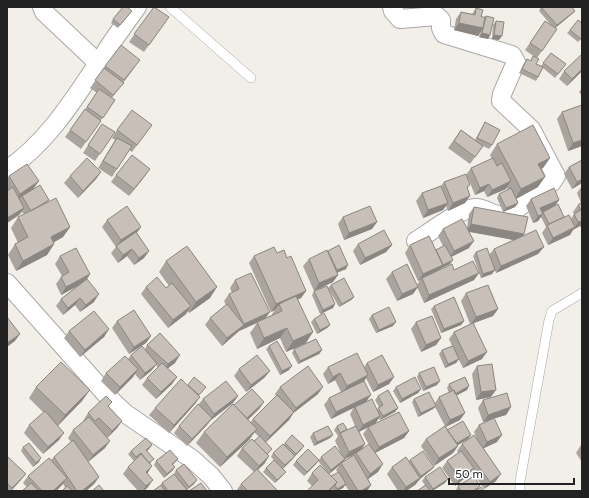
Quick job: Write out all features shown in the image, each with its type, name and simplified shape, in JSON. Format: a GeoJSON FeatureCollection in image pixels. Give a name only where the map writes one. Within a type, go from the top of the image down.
{"type":"FeatureCollection","features":[{"type":"Feature","properties":{"kind":"street"},"geometry":{"type":"LineString","coordinates":[[42,7],[44,12],[98,63]]}},
{"type":"Feature","properties":{"kind":"street"},"geometry":{"type":"LineString","coordinates":[[7,170],[29,153],[64,114],[136,7]]}},
{"type":"Feature","properties":{"kind":"street"},"geometry":{"type":"LineString","coordinates":[[392,7],[393,11],[400,19],[437,16],[442,20],[441,28],[444,34],[512,55],[516,62],[502,94],[501,101],[531,129],[556,176],[552,182],[507,216],[502,217],[476,208],[465,210],[416,241]]}},
{"type":"Feature","properties":{"kind":"street"},"geometry":{"type":"LineString","coordinates":[[7,283],[112,401],[126,414],[192,459],[211,476],[224,491]]}},
{"type":"Feature","properties":{"kind":"lane"},"geometry":{"type":"LineString","coordinates":[[170,7],[251,78]]}},
{"type":"Feature","properties":{"kind":"lane"},"geometry":{"type":"LineString","coordinates":[[520,491],[520,481],[549,320],[552,311],[582,293]]}},
{"type":"Feature","properties":{"kind":"building"},"geometry":{"type":"Polygon","coordinates":[[[123,7],[127,7],[132,11],[120,25],[113,19],[123,7]]]}},
{"type":"Feature","properties":{"kind":"building"},"geometry":{"type":"Polygon","coordinates":[[[154,7],[169,17],[149,45],[134,34],[154,7]]]}},
{"type":"Feature","properties":{"kind":"building"},"geometry":{"type":"Polygon","coordinates":[[[541,7],[572,7],[575,11],[557,25],[541,7]]]}},
{"type":"Feature","properties":{"kind":"building"},"geometry":{"type":"Polygon","coordinates":[[[476,8],[483,10],[481,17],[485,17],[483,28],[459,23],[461,12],[475,15],[476,8]]]}},
{"type":"Feature","properties":{"kind":"building"},"geometry":{"type":"Polygon","coordinates":[[[486,16],[494,18],[490,35],[482,33],[486,16]]]}},
{"type":"Feature","properties":{"kind":"building"},"geometry":{"type":"Polygon","coordinates":[[[578,20],[582,23],[581,39],[570,30],[578,20]]]}},
{"type":"Feature","properties":{"kind":"building"},"geometry":{"type":"Polygon","coordinates":[[[496,21],[504,22],[502,36],[494,35],[496,21]]]}},
{"type":"Feature","properties":{"kind":"building"},"geometry":{"type":"Polygon","coordinates":[[[545,21],[557,29],[542,51],[530,43],[545,21]]]}},
{"type":"Feature","properties":{"kind":"building"},"geometry":{"type":"Polygon","coordinates":[[[121,45],[140,60],[124,80],[105,66],[121,45]]]}},
{"type":"Feature","properties":{"kind":"building"},"geometry":{"type":"Polygon","coordinates":[[[551,53],[566,64],[558,74],[543,63],[551,53]]]}},
{"type":"Feature","properties":{"kind":"building"},"geometry":{"type":"Polygon","coordinates":[[[582,54],[582,69],[572,79],[564,71],[582,54]]]}},
{"type":"Feature","properties":{"kind":"building"},"geometry":{"type":"Polygon","coordinates":[[[533,56],[539,59],[536,64],[543,67],[538,77],[522,69],[527,59],[531,61],[533,56]]]}},
{"type":"Feature","properties":{"kind":"building"},"geometry":{"type":"Polygon","coordinates":[[[104,68],[124,83],[113,95],[95,80],[104,68]]]}},
{"type":"Feature","properties":{"kind":"building"},"geometry":{"type":"Polygon","coordinates":[[[99,89],[115,100],[103,118],[87,107],[99,89]]]}},
{"type":"Feature","properties":{"kind":"building"},"geometry":{"type":"Polygon","coordinates":[[[582,105],[582,140],[573,143],[562,112],[582,105]]]}},
{"type":"Feature","properties":{"kind":"building"},"geometry":{"type":"Polygon","coordinates":[[[85,109],[101,121],[86,142],[70,130],[85,109]]]}},
{"type":"Feature","properties":{"kind":"building"},"geometry":{"type":"Polygon","coordinates":[[[132,110],[152,125],[137,145],[117,130],[132,110]]]}},
{"type":"Feature","properties":{"kind":"building"},"geometry":{"type":"Polygon","coordinates":[[[485,122],[500,130],[492,145],[477,138],[485,122]]]}},
{"type":"Feature","properties":{"kind":"building"},"geometry":{"type":"Polygon","coordinates":[[[102,124],[115,132],[100,154],[88,145],[102,124]]]}},
{"type":"Feature","properties":{"kind":"building"},"geometry":{"type":"Polygon","coordinates":[[[533,125],[550,158],[538,164],[545,177],[521,189],[497,144],[533,125]]]}},
{"type":"Feature","properties":{"kind":"building"},"geometry":{"type":"Polygon","coordinates":[[[461,130],[483,146],[475,157],[454,141],[461,130]]]}},
{"type":"Feature","properties":{"kind":"building"},"geometry":{"type":"Polygon","coordinates":[[[117,138],[132,146],[117,169],[103,161],[117,138]]]}},
{"type":"Feature","properties":{"kind":"building"},"geometry":{"type":"Polygon","coordinates":[[[132,155],[150,169],[134,189],[116,175],[132,155]]]}},
{"type":"Feature","properties":{"kind":"building"},"geometry":{"type":"Polygon","coordinates":[[[87,158],[101,172],[83,191],[70,176],[87,158]]]}},
{"type":"Feature","properties":{"kind":"building"},"geometry":{"type":"Polygon","coordinates":[[[493,158],[497,166],[502,163],[511,181],[492,190],[489,184],[480,188],[471,168],[493,158]]]}},
{"type":"Feature","properties":{"kind":"building"},"geometry":{"type":"Polygon","coordinates":[[[582,160],[582,179],[577,182],[569,167],[582,160]]]}},
{"type":"Feature","properties":{"kind":"building"},"geometry":{"type":"Polygon","coordinates":[[[27,164],[39,181],[20,194],[9,176],[27,164]]]}},
{"type":"Feature","properties":{"kind":"building"},"geometry":{"type":"Polygon","coordinates":[[[466,174],[470,185],[467,187],[470,196],[453,203],[444,182],[466,174]]]}},
{"type":"Feature","properties":{"kind":"building"},"geometry":{"type":"Polygon","coordinates":[[[40,185],[49,200],[31,211],[22,196],[40,185]]]}},
{"type":"Feature","properties":{"kind":"building"},"geometry":{"type":"Polygon","coordinates":[[[441,186],[448,203],[428,210],[422,193],[441,186]]]}},
{"type":"Feature","properties":{"kind":"building"},"geometry":{"type":"Polygon","coordinates":[[[13,187],[24,208],[7,218],[7,191],[13,187]]]}},
{"type":"Feature","properties":{"kind":"building"},"geometry":{"type":"Polygon","coordinates":[[[511,188],[518,203],[506,208],[499,194],[511,188]]]}},
{"type":"Feature","properties":{"kind":"building"},"geometry":{"type":"Polygon","coordinates":[[[554,188],[559,200],[540,208],[543,214],[538,216],[531,199],[554,188]]]}},
{"type":"Feature","properties":{"kind":"building"},"geometry":{"type":"Polygon","coordinates":[[[56,198],[70,227],[51,237],[54,244],[23,261],[15,244],[28,237],[18,217],[56,198]]]}},
{"type":"Feature","properties":{"kind":"building"},"geometry":{"type":"Polygon","coordinates":[[[582,202],[582,221],[578,222],[574,214],[581,210],[578,205],[582,202]]]}},
{"type":"Feature","properties":{"kind":"building"},"geometry":{"type":"Polygon","coordinates":[[[558,204],[564,217],[549,224],[543,212],[558,204]]]}},
{"type":"Feature","properties":{"kind":"building"},"geometry":{"type":"Polygon","coordinates":[[[127,206],[141,227],[121,240],[107,220],[127,206]]]}},
{"type":"Feature","properties":{"kind":"building"},"geometry":{"type":"Polygon","coordinates":[[[370,206],[377,222],[349,233],[343,217],[370,206]]]}},
{"type":"Feature","properties":{"kind":"building"},"geometry":{"type":"Polygon","coordinates":[[[474,207],[528,217],[524,234],[471,224],[474,207]]]}},
{"type":"Feature","properties":{"kind":"building"},"geometry":{"type":"Polygon","coordinates":[[[569,215],[575,227],[553,238],[547,225],[569,215]]]}},
{"type":"Feature","properties":{"kind":"building"},"geometry":{"type":"Polygon","coordinates":[[[462,219],[474,241],[454,251],[443,229],[462,219]]]}},
{"type":"Feature","properties":{"kind":"building"},"geometry":{"type":"Polygon","coordinates":[[[384,230],[392,245],[365,258],[358,244],[384,230]]]}},
{"type":"Feature","properties":{"kind":"building"},"geometry":{"type":"Polygon","coordinates":[[[536,230],[544,247],[501,266],[494,249],[536,230]]]}},
{"type":"Feature","properties":{"kind":"building"},"geometry":{"type":"Polygon","coordinates":[[[136,232],[149,251],[139,258],[132,249],[123,255],[116,246],[136,232]]]}},
{"type":"Feature","properties":{"kind":"building"},"geometry":{"type":"Polygon","coordinates":[[[429,236],[443,265],[423,274],[410,245],[429,236]]]}},
{"type":"Feature","properties":{"kind":"building"},"geometry":{"type":"Polygon","coordinates":[[[339,245],[348,265],[337,270],[328,251],[339,245]]]}},
{"type":"Feature","properties":{"kind":"building"},"geometry":{"type":"Polygon","coordinates":[[[445,245],[453,260],[443,265],[436,250],[445,245]]]}},
{"type":"Feature","properties":{"kind":"building"},"geometry":{"type":"Polygon","coordinates":[[[187,246],[217,287],[196,302],[166,261],[187,246]]]}},
{"type":"Feature","properties":{"kind":"building"},"geometry":{"type":"Polygon","coordinates":[[[274,247],[277,253],[284,250],[287,258],[291,256],[306,291],[276,304],[254,256],[274,247]]]}},
{"type":"Feature","properties":{"kind":"building"},"geometry":{"type":"Polygon","coordinates":[[[76,248],[90,274],[66,287],[61,277],[69,272],[60,256],[76,248]]]}},
{"type":"Feature","properties":{"kind":"building"},"geometry":{"type":"Polygon","coordinates":[[[487,248],[495,270],[483,274],[476,252],[487,248]]]}},
{"type":"Feature","properties":{"kind":"building"},"geometry":{"type":"Polygon","coordinates":[[[327,250],[338,275],[319,283],[309,259],[327,250]]]}},
{"type":"Feature","properties":{"kind":"building"},"geometry":{"type":"Polygon","coordinates":[[[473,261],[479,273],[429,295],[422,278],[452,264],[454,270],[473,261]]]}},
{"type":"Feature","properties":{"kind":"building"},"geometry":{"type":"Polygon","coordinates":[[[407,264],[418,287],[402,294],[392,272],[407,264]]]}},
{"type":"Feature","properties":{"kind":"building"},"geometry":{"type":"Polygon","coordinates":[[[251,273],[270,312],[244,324],[229,294],[239,289],[235,280],[251,273]]]}},
{"type":"Feature","properties":{"kind":"building"},"geometry":{"type":"Polygon","coordinates":[[[157,277],[166,288],[172,283],[191,306],[173,320],[146,287],[157,277]]]}},
{"type":"Feature","properties":{"kind":"building"},"geometry":{"type":"Polygon","coordinates":[[[344,278],[354,297],[342,304],[331,285],[344,278]]]}},
{"type":"Feature","properties":{"kind":"building"},"geometry":{"type":"Polygon","coordinates":[[[87,279],[99,294],[86,305],[80,298],[68,308],[61,299],[87,279]]]}},
{"type":"Feature","properties":{"kind":"building"},"geometry":{"type":"Polygon","coordinates":[[[488,285],[498,309],[476,317],[466,293],[488,285]]]}},
{"type":"Feature","properties":{"kind":"building"},"geometry":{"type":"Polygon","coordinates":[[[327,286],[335,304],[323,310],[314,291],[327,286]]]}},
{"type":"Feature","properties":{"kind":"building"},"geometry":{"type":"Polygon","coordinates":[[[296,296],[313,332],[293,341],[287,328],[264,338],[257,322],[282,311],[279,304],[296,296]]]}},
{"type":"Feature","properties":{"kind":"building"},"geometry":{"type":"Polygon","coordinates":[[[454,297],[464,321],[444,329],[434,306],[454,297]]]}},
{"type":"Feature","properties":{"kind":"building"},"geometry":{"type":"Polygon","coordinates":[[[227,304],[244,325],[227,338],[210,318],[227,304]]]}},
{"type":"Feature","properties":{"kind":"building"},"geometry":{"type":"Polygon","coordinates":[[[389,307],[396,322],[379,330],[372,315],[389,307]]]}},
{"type":"Feature","properties":{"kind":"building"},"geometry":{"type":"Polygon","coordinates":[[[134,310],[151,336],[134,347],[117,321],[134,310]]]}},
{"type":"Feature","properties":{"kind":"building"},"geometry":{"type":"Polygon","coordinates":[[[94,311],[109,329],[85,350],[69,331],[94,311]]]}},
{"type":"Feature","properties":{"kind":"building"},"geometry":{"type":"Polygon","coordinates":[[[324,313],[330,325],[320,330],[314,319],[324,313]]]}},
{"type":"Feature","properties":{"kind":"building"},"geometry":{"type":"Polygon","coordinates":[[[432,316],[441,338],[426,345],[416,322],[432,316]]]}},
{"type":"Feature","properties":{"kind":"building"},"geometry":{"type":"Polygon","coordinates":[[[7,317],[20,334],[7,343],[7,317]]]}},
{"type":"Feature","properties":{"kind":"building"},"geometry":{"type":"Polygon","coordinates":[[[473,323],[487,352],[468,361],[454,332],[473,323]]]}},
{"type":"Feature","properties":{"kind":"building"},"geometry":{"type":"Polygon","coordinates":[[[160,333],[180,355],[168,364],[147,345],[160,333]]]}},
{"type":"Feature","properties":{"kind":"building"},"geometry":{"type":"Polygon","coordinates":[[[316,339],[322,350],[300,361],[294,349],[316,339]]]}},
{"type":"Feature","properties":{"kind":"building"},"geometry":{"type":"Polygon","coordinates":[[[277,341],[292,366],[282,371],[269,346],[277,341]]]}},
{"type":"Feature","properties":{"kind":"building"},"geometry":{"type":"Polygon","coordinates":[[[142,346],[157,364],[145,373],[131,355],[142,346]]]}},
{"type":"Feature","properties":{"kind":"building"},"geometry":{"type":"Polygon","coordinates":[[[453,346],[459,359],[448,364],[442,350],[453,346]]]}},
{"type":"Feature","properties":{"kind":"building"},"geometry":{"type":"Polygon","coordinates":[[[357,353],[368,375],[347,386],[340,373],[333,377],[328,367],[357,353]]]}},
{"type":"Feature","properties":{"kind":"building"},"geometry":{"type":"Polygon","coordinates":[[[257,355],[270,371],[251,385],[239,369],[257,355]]]}},
{"type":"Feature","properties":{"kind":"building"},"geometry":{"type":"Polygon","coordinates":[[[382,355],[394,377],[378,385],[367,363],[382,355]]]}},
{"type":"Feature","properties":{"kind":"building"},"geometry":{"type":"Polygon","coordinates":[[[125,356],[138,369],[120,387],[106,373],[125,356]]]}},
{"type":"Feature","properties":{"kind":"building"},"geometry":{"type":"Polygon","coordinates":[[[61,362],[90,390],[65,415],[36,387],[61,362]]]}},
{"type":"Feature","properties":{"kind":"building"},"geometry":{"type":"Polygon","coordinates":[[[162,363],[177,377],[161,392],[147,378],[162,363]]]}},
{"type":"Feature","properties":{"kind":"building"},"geometry":{"type":"Polygon","coordinates":[[[492,364],[496,390],[481,392],[477,366],[492,364]]]}},
{"type":"Feature","properties":{"kind":"building"},"geometry":{"type":"Polygon","coordinates":[[[308,366],[323,387],[296,408],[280,387],[308,366]]]}},
{"type":"Feature","properties":{"kind":"building"},"geometry":{"type":"Polygon","coordinates":[[[434,367],[440,381],[426,387],[419,373],[434,367]]]}},
{"type":"Feature","properties":{"kind":"building"},"geometry":{"type":"Polygon","coordinates":[[[194,377],[206,387],[199,395],[188,385],[194,377]]]}},
{"type":"Feature","properties":{"kind":"building"},"geometry":{"type":"Polygon","coordinates":[[[415,377],[421,389],[402,399],[396,387],[415,377]]]}},
{"type":"Feature","properties":{"kind":"building"},"geometry":{"type":"Polygon","coordinates":[[[465,377],[469,386],[455,394],[454,390],[453,391],[449,384],[465,377]]]}},
{"type":"Feature","properties":{"kind":"building"},"geometry":{"type":"Polygon","coordinates":[[[181,379],[200,397],[174,425],[155,408],[181,379]]]}},
{"type":"Feature","properties":{"kind":"building"},"geometry":{"type":"Polygon","coordinates":[[[226,381],[238,396],[214,414],[203,399],[226,381]]]}},
{"type":"Feature","properties":{"kind":"building"},"geometry":{"type":"Polygon","coordinates":[[[364,381],[371,395],[336,412],[329,398],[364,381]]]}},
{"type":"Feature","properties":{"kind":"building"},"geometry":{"type":"Polygon","coordinates":[[[252,389],[264,402],[247,418],[234,405],[252,389]]]}},
{"type":"Feature","properties":{"kind":"building"},"geometry":{"type":"Polygon","coordinates":[[[388,390],[398,408],[383,416],[378,408],[383,405],[378,396],[388,390]]]}},
{"type":"Feature","properties":{"kind":"building"},"geometry":{"type":"Polygon","coordinates":[[[454,390],[465,413],[450,420],[439,397],[454,390]]]}},
{"type":"Feature","properties":{"kind":"building"},"geometry":{"type":"Polygon","coordinates":[[[429,392],[436,406],[421,413],[414,399],[429,392]]]}},
{"type":"Feature","properties":{"kind":"building"},"geometry":{"type":"Polygon","coordinates":[[[507,393],[511,407],[488,415],[483,400],[507,393]]]}},
{"type":"Feature","properties":{"kind":"building"},"geometry":{"type":"Polygon","coordinates":[[[277,395],[294,412],[270,436],[253,419],[277,395]]]}},
{"type":"Feature","properties":{"kind":"building"},"geometry":{"type":"Polygon","coordinates":[[[106,396],[112,402],[108,406],[122,421],[112,431],[99,418],[95,421],[88,413],[106,396]]]}},
{"type":"Feature","properties":{"kind":"building"},"geometry":{"type":"Polygon","coordinates":[[[372,399],[380,416],[363,425],[355,407],[372,399]]]}},
{"type":"Feature","properties":{"kind":"building"},"geometry":{"type":"Polygon","coordinates":[[[198,404],[212,418],[192,439],[179,426],[198,404]]]}},
{"type":"Feature","properties":{"kind":"building"},"geometry":{"type":"Polygon","coordinates":[[[233,404],[257,429],[227,457],[204,432],[233,404]]]}},
{"type":"Feature","properties":{"kind":"building"},"geometry":{"type":"Polygon","coordinates":[[[45,411],[64,433],[48,447],[29,425],[45,411]]]}},
{"type":"Feature","properties":{"kind":"building"},"geometry":{"type":"Polygon","coordinates":[[[399,412],[409,431],[379,447],[368,427],[399,412]]]}},
{"type":"Feature","properties":{"kind":"building"},"geometry":{"type":"Polygon","coordinates":[[[89,417],[110,441],[93,455],[73,430],[89,417]]]}},
{"type":"Feature","properties":{"kind":"building"},"geometry":{"type":"Polygon","coordinates":[[[494,418],[502,435],[487,442],[479,425],[494,418]]]}},
{"type":"Feature","properties":{"kind":"building"},"geometry":{"type":"Polygon","coordinates":[[[463,421],[471,435],[457,443],[447,430],[463,421]]]}},
{"type":"Feature","properties":{"kind":"building"},"geometry":{"type":"Polygon","coordinates":[[[343,423],[347,429],[340,433],[337,426],[343,423]]]}},
{"type":"Feature","properties":{"kind":"building"},"geometry":{"type":"Polygon","coordinates":[[[328,426],[333,435],[317,442],[313,433],[328,426]]]}},
{"type":"Feature","properties":{"kind":"building"},"geometry":{"type":"Polygon","coordinates":[[[356,426],[365,444],[349,452],[340,433],[356,426]]]}},
{"type":"Feature","properties":{"kind":"building"},"geometry":{"type":"Polygon","coordinates":[[[445,426],[458,446],[439,458],[426,439],[445,426]]]}},
{"type":"Feature","properties":{"kind":"building"},"geometry":{"type":"Polygon","coordinates":[[[292,435],[304,446],[296,454],[285,443],[292,435]]]}},
{"type":"Feature","properties":{"kind":"building"},"geometry":{"type":"Polygon","coordinates":[[[474,435],[501,474],[490,482],[462,444],[474,435]]]}},
{"type":"Feature","properties":{"kind":"building"},"geometry":{"type":"Polygon","coordinates":[[[260,436],[272,449],[267,454],[254,441],[260,436]]]}},
{"type":"Feature","properties":{"kind":"building"},"geometry":{"type":"Polygon","coordinates":[[[146,438],[152,445],[146,450],[154,459],[149,463],[141,453],[136,457],[131,451],[146,438]]]}},
{"type":"Feature","properties":{"kind":"building"},"geometry":{"type":"Polygon","coordinates":[[[252,439],[269,456],[259,466],[242,448],[252,439]]]}},
{"type":"Feature","properties":{"kind":"building"},"geometry":{"type":"Polygon","coordinates":[[[73,440],[99,477],[82,491],[77,491],[54,457],[73,440]]]}},
{"type":"Feature","properties":{"kind":"building"},"geometry":{"type":"Polygon","coordinates":[[[29,443],[41,458],[36,463],[23,447],[29,443]]]}},
{"type":"Feature","properties":{"kind":"building"},"geometry":{"type":"Polygon","coordinates":[[[283,444],[295,456],[285,465],[273,453],[283,444]]]}},
{"type":"Feature","properties":{"kind":"building"},"geometry":{"type":"Polygon","coordinates":[[[369,444],[383,464],[370,474],[356,453],[369,444]]]}},
{"type":"Feature","properties":{"kind":"building"},"geometry":{"type":"Polygon","coordinates":[[[335,446],[345,459],[331,470],[321,457],[335,446]]]}},
{"type":"Feature","properties":{"kind":"building"},"geometry":{"type":"Polygon","coordinates":[[[308,449],[319,460],[307,472],[296,461],[308,449]]]}},
{"type":"Feature","properties":{"kind":"building"},"geometry":{"type":"Polygon","coordinates":[[[170,450],[178,459],[172,464],[175,467],[167,474],[156,461],[170,450]]]}},
{"type":"Feature","properties":{"kind":"building"},"geometry":{"type":"Polygon","coordinates":[[[423,451],[434,467],[421,476],[410,460],[423,451]]]}},
{"type":"Feature","properties":{"kind":"building"},"geometry":{"type":"Polygon","coordinates":[[[461,451],[474,468],[460,478],[447,461],[461,451]]]}},
{"type":"Feature","properties":{"kind":"building"},"geometry":{"type":"Polygon","coordinates":[[[141,454],[152,466],[146,472],[153,480],[146,486],[128,467],[141,454]]]}},
{"type":"Feature","properties":{"kind":"building"},"geometry":{"type":"Polygon","coordinates":[[[354,455],[371,485],[361,491],[358,491],[341,463],[354,455]]]}},
{"type":"Feature","properties":{"kind":"building"},"geometry":{"type":"Polygon","coordinates":[[[7,457],[26,474],[12,488],[7,483],[7,457]]]}},
{"type":"Feature","properties":{"kind":"building"},"geometry":{"type":"Polygon","coordinates":[[[406,457],[420,478],[406,487],[392,467],[406,457]]]}},
{"type":"Feature","properties":{"kind":"building"},"geometry":{"type":"Polygon","coordinates":[[[49,458],[67,478],[53,491],[42,491],[28,476],[49,458]]]}},
{"type":"Feature","properties":{"kind":"building"},"geometry":{"type":"Polygon","coordinates":[[[274,460],[286,472],[277,480],[266,468],[274,460]]]}},
{"type":"Feature","properties":{"kind":"building"},"geometry":{"type":"Polygon","coordinates":[[[184,464],[197,480],[189,487],[176,470],[184,464]]]}},
{"type":"Feature","properties":{"kind":"building"},"geometry":{"type":"Polygon","coordinates":[[[320,465],[337,482],[328,491],[307,491],[318,480],[312,473],[320,465]]]}},
{"type":"Feature","properties":{"kind":"building"},"geometry":{"type":"Polygon","coordinates":[[[440,467],[448,479],[433,489],[425,477],[440,467]]]}},
{"type":"Feature","properties":{"kind":"building"},"geometry":{"type":"Polygon","coordinates":[[[257,469],[277,490],[276,491],[248,491],[241,484],[257,469]]]}},
{"type":"Feature","properties":{"kind":"building"},"geometry":{"type":"Polygon","coordinates":[[[339,472],[346,484],[337,489],[335,485],[337,482],[331,476],[339,472]]]}},
{"type":"Feature","properties":{"kind":"building"},"geometry":{"type":"Polygon","coordinates":[[[174,474],[187,490],[168,491],[162,483],[174,474]]]}},
{"type":"Feature","properties":{"kind":"building"},"geometry":{"type":"Polygon","coordinates":[[[474,476],[480,486],[473,491],[461,491],[458,486],[474,476]]]}},
{"type":"Feature","properties":{"kind":"building"},"geometry":{"type":"Polygon","coordinates":[[[31,483],[39,491],[22,491],[31,483]]]}},
{"type":"Feature","properties":{"kind":"building"},"geometry":{"type":"Polygon","coordinates":[[[201,483],[207,491],[189,491],[201,483]]]}},
{"type":"Feature","properties":{"kind":"building"},"geometry":{"type":"Polygon","coordinates":[[[99,485],[104,491],[92,491],[99,485]]]}},
{"type":"Feature","properties":{"kind":"building"},"geometry":{"type":"Polygon","coordinates":[[[161,485],[165,491],[153,491],[161,485]]]}},
{"type":"Feature","properties":{"kind":"building"},"geometry":{"type":"Polygon","coordinates":[[[426,485],[430,491],[417,491],[426,485]]]}},
{"type":"Feature","properties":{"kind":"building"},"geometry":{"type":"Polygon","coordinates":[[[67,486],[73,491],[62,491],[67,486]]]}},
{"type":"Feature","properties":{"kind":"building"},"geometry":{"type":"Polygon","coordinates":[[[481,487],[484,491],[475,491],[481,487]]]}}]}
